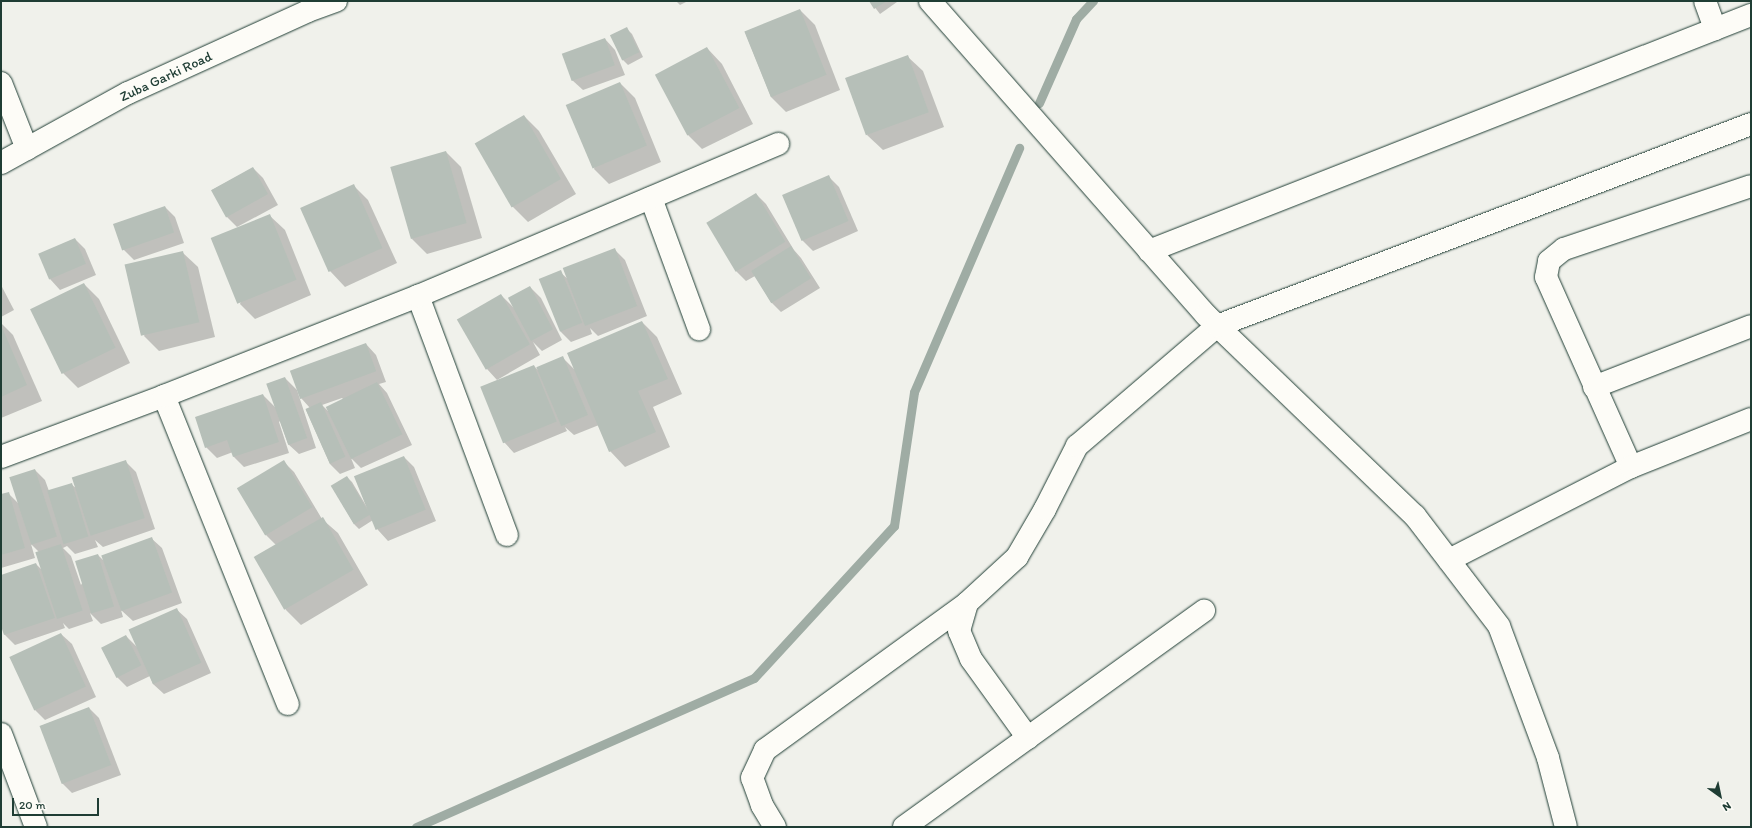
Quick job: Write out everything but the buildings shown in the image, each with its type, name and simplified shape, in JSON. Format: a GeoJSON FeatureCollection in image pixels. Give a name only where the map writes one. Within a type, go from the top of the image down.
{"type":"FeatureCollection","features":[{"type":"Feature","properties":{"kind":"street","name":"Zuba Garki Road"},"geometry":{"type":"LineString","coordinates":[[1,163],[128,93],[308,11],[336,1]]}},
{"type":"Feature","properties":{"kind":"street"},"geometry":{"type":"LineString","coordinates":[[930,1],[1149,251],[1217,326],[1415,516],[1449,560],[1499,626],[1548,758],[1566,827]]}},
{"type":"Feature","properties":{"kind":"street"},"geometry":{"type":"LineString","coordinates":[[1705,1],[1715,29]]}},
{"type":"Feature","properties":{"kind":"street"},"geometry":{"type":"LineString","coordinates":[[1149,251],[1751,15]]}},
{"type":"Feature","properties":{"kind":"street"},"geometry":{"type":"LineString","coordinates":[[1,83],[26,148]]}},
{"type":"Feature","properties":{"kind":"street"},"geometry":{"type":"LineString","coordinates":[[775,827],[762,805],[752,778],[765,750],[967,603],[1017,557],[1045,509],[1077,446],[1217,326],[1751,124]]}},
{"type":"Feature","properties":{"kind":"street"},"geometry":{"type":"LineString","coordinates":[[1,457],[164,396],[418,296],[778,144]]}},
{"type":"Feature","properties":{"kind":"street"},"geometry":{"type":"LineString","coordinates":[[1631,467],[1546,277],[1549,262],[1564,249],[1751,186]]}},
{"type":"Feature","properties":{"kind":"street"},"geometry":{"type":"LineString","coordinates":[[651,198],[699,329]]}},
{"type":"Feature","properties":{"kind":"street"},"geometry":{"type":"LineString","coordinates":[[418,296],[507,535]]}},
{"type":"Feature","properties":{"kind":"street"},"geometry":{"type":"LineString","coordinates":[[1594,387],[1751,326]]}},
{"type":"Feature","properties":{"kind":"street"},"geometry":{"type":"LineString","coordinates":[[164,396],[288,704]]}},
{"type":"Feature","properties":{"kind":"street"},"geometry":{"type":"LineString","coordinates":[[1449,560],[1631,467],[1751,419]]}},
{"type":"Feature","properties":{"kind":"street"},"geometry":{"type":"LineString","coordinates":[[967,603],[959,631],[971,659],[1028,738]]}},
{"type":"Feature","properties":{"kind":"street"},"geometry":{"type":"LineString","coordinates":[[904,827],[1204,612]]}},
{"type":"Feature","properties":{"kind":"street"},"geometry":{"type":"LineString","coordinates":[[1,734],[36,827]]}},
{"type":"Feature","properties":{"kind":"waterway"},"geometry":{"type":"LineString","coordinates":[[1039,103],[1076,19],[1093,1]]}},
{"type":"Feature","properties":{"kind":"waterway"},"geometry":{"type":"LineString","coordinates":[[416,827],[754,678],[894,526],[914,392],[1019,148]]}}]}
